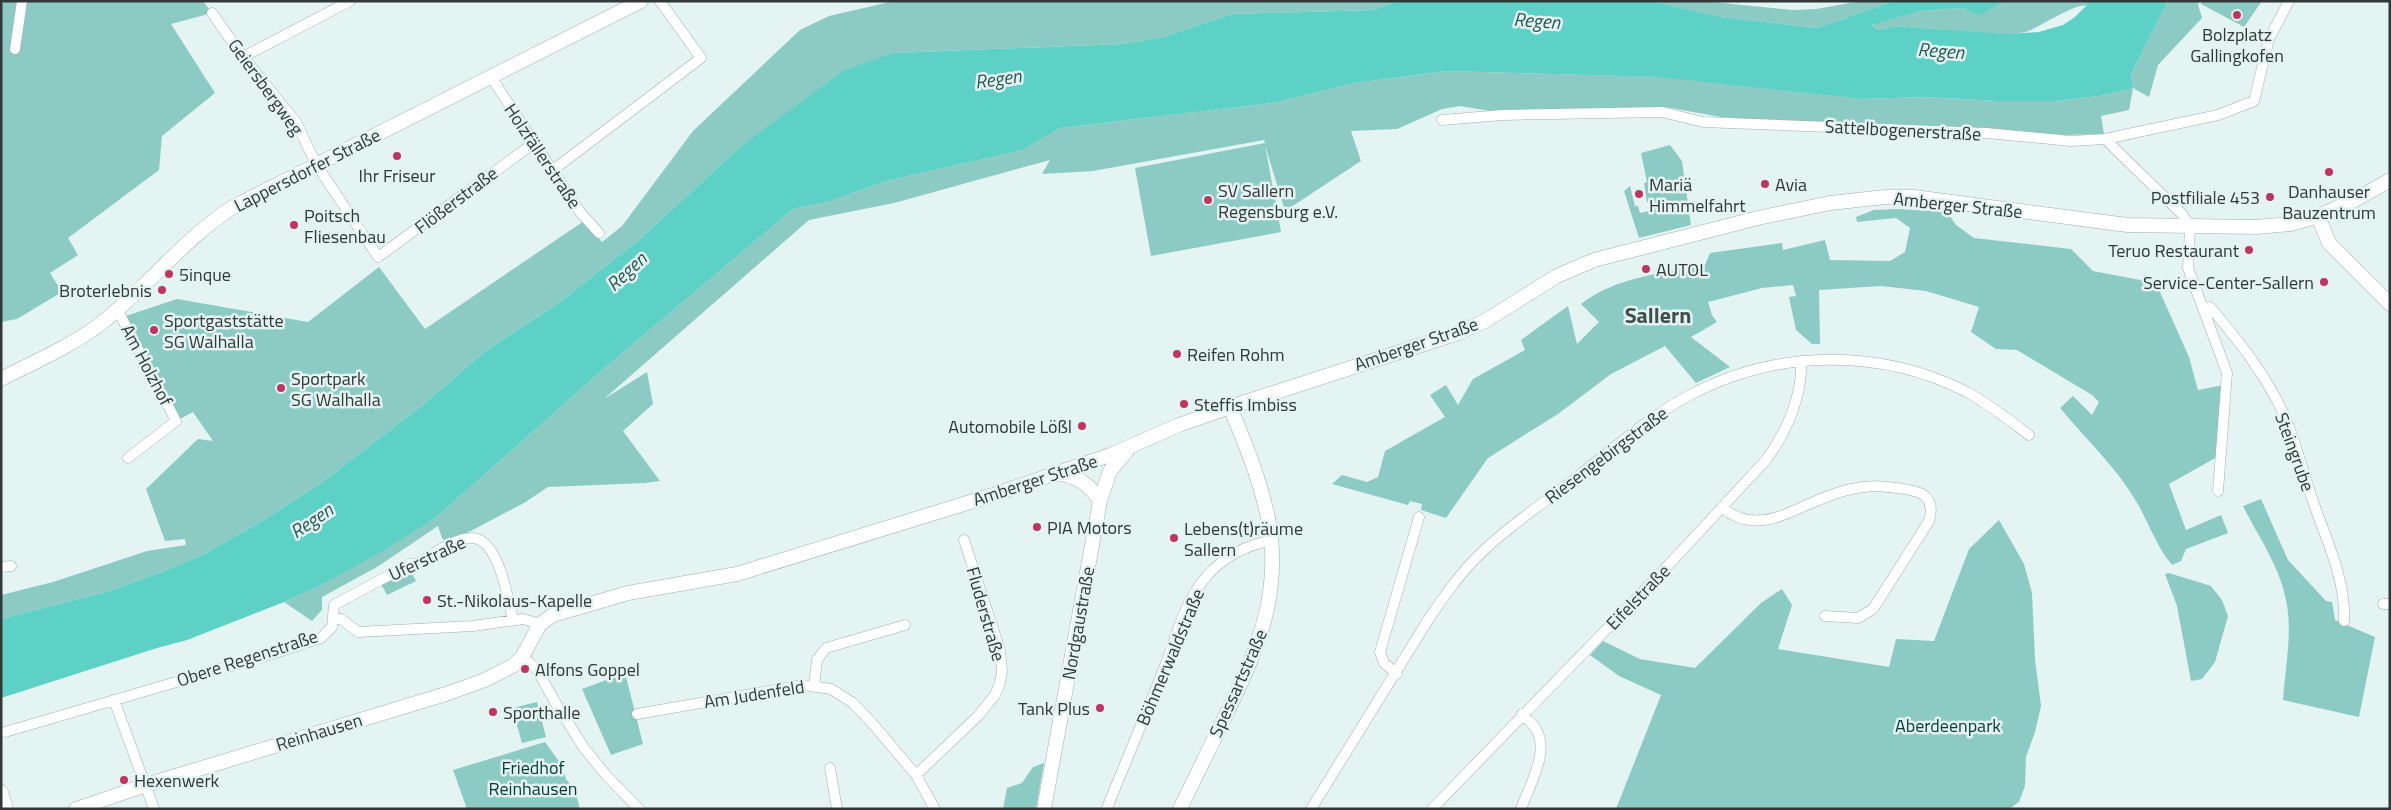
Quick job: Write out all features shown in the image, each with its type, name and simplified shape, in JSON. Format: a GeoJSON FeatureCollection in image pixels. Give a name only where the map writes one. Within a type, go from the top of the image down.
{"type":"FeatureCollection","features":[{"type":"Feature","properties":{"kind":"street"},"geometry":{"type":"LineString","coordinates":[[15,49],[22,1]]}},
{"type":"Feature","properties":{"kind":"street"},"geometry":{"type":"LineString","coordinates":[[243,57],[350,1]]}},
{"type":"Feature","properties":{"kind":"street","name":"Lappersdorfer Straße"},"geometry":{"type":"LineString","coordinates":[[1,379],[86,334],[117,309],[215,219],[233,207],[641,1]]}},
{"type":"Feature","properties":{"kind":"street"},"geometry":{"type":"LineString","coordinates":[[553,170],[701,58],[660,1]]}},
{"type":"Feature","properties":{"kind":"street","name":"Sattelbogenerstraße"},"geometry":{"type":"LineString","coordinates":[[1442,120],[1502,115],[1662,112],[1703,122],[1986,133],[2071,141],[2106,139],[2218,115],[2254,101],[2269,39],[2289,1]]}},
{"type":"Feature","properties":{"kind":"street","name":"Geiersbergweg"},"geometry":{"type":"LineString","coordinates":[[212,13],[243,57],[296,122],[316,164],[378,257]]}},
{"type":"Feature","properties":{"kind":"street","name":"Holzfällerstraße"},"geometry":{"type":"LineString","coordinates":[[491,77],[580,212],[599,233]]}},
{"type":"Feature","properties":{"kind":"street"},"geometry":{"type":"LineString","coordinates":[[2106,139],[2183,215],[2190,227],[2188,268],[2205,309],[2227,373],[2218,492]]}},
{"type":"Feature","properties":{"kind":"street","name":"Flößerstraße"},"geometry":{"type":"LineString","coordinates":[[378,257],[534,142]]}},
{"type":"Feature","properties":{"kind":"street","name":"Amberger Straße"},"geometry":{"type":"LineString","coordinates":[[540,624],[553,615],[622,594],[737,574],[1060,474],[1131,447],[1179,425],[1458,333],[1485,321],[1557,276],[1594,260],[1758,218],[1830,202],[1885,197],[1914,197],[2078,220],[2190,227],[2278,226],[2318,216],[2353,201],[2390,180]]}},
{"type":"Feature","properties":{"kind":"street"},"geometry":{"type":"LineString","coordinates":[[2318,216],[2329,244],[2390,304]]}},
{"type":"Feature","properties":{"kind":"street","name":"Steingrube"},"geometry":{"type":"LineString","coordinates":[[2205,309],[2210,307],[2233,334],[2262,376],[2284,416],[2334,563],[2344,599],[2344,621]]}},
{"type":"Feature","properties":{"kind":"street","name":"Am Holzhof"},"geometry":{"type":"LineString","coordinates":[[117,309],[176,421],[128,458]]}},
{"type":"Feature","properties":{"kind":"street","name":"Riesengebirgstraße"},"geometry":{"type":"LineString","coordinates":[[1311,809],[1448,592],[1476,558],[1664,410],[1699,391],[1745,372],[1801,360],[1843,359],[1862,361],[1916,372],[1967,392],[2029,435]]}},
{"type":"Feature","properties":{"kind":"street","name":"Eifelstraße"},"geometry":{"type":"LineString","coordinates":[[1432,809],[1747,482],[1778,444],[1794,403],[1802,372],[1801,360]]}},
{"type":"Feature","properties":{"kind":"street","name":"Spessartstraße"},"geometry":{"type":"LineString","coordinates":[[1180,809],[1249,667],[1262,636],[1270,596],[1271,542],[1268,520],[1256,474],[1230,407]]}},
{"type":"Feature","properties":{"kind":"street","name":"Nordgaustraße"},"geometry":{"type":"LineString","coordinates":[[1044,809],[1100,502],[1110,471],[1131,447]]}},
{"type":"Feature","properties":{"kind":"street"},"geometry":{"type":"LineString","coordinates":[[1060,474],[1070,475],[1087,485],[1100,502]]}},
{"type":"Feature","properties":{"kind":"street"},"geometry":{"type":"LineString","coordinates":[[1722,507],[1738,518],[1764,520],[1778,517],[1837,492],[1858,486],[1894,487],[1918,492],[1925,496],[1930,502],[1929,521],[1873,610],[1858,618],[1825,616]]}},
{"type":"Feature","properties":{"kind":"street"},"geometry":{"type":"LineString","coordinates":[[1397,674],[1384,663],[1380,652],[1419,517]]}},
{"type":"Feature","properties":{"kind":"street","name":"Uferstraße"},"geometry":{"type":"LineString","coordinates":[[334,618],[334,606],[410,564],[418,563],[464,539],[473,537],[488,548],[495,557],[503,577],[513,620]]}},
{"type":"Feature","properties":{"kind":"street","name":"Fluderstraße"},"geometry":{"type":"LineString","coordinates":[[916,775],[987,706],[995,695],[1001,677],[1000,650],[964,540]]}},
{"type":"Feature","properties":{"kind":"street","name":"Böhmerwaldstraße"},"geometry":{"type":"LineString","coordinates":[[1107,808],[1177,632],[1197,589],[1207,576],[1229,557],[1255,544],[1271,542]]}},
{"type":"Feature","properties":{"kind":"street","name":"Obere Regenstraße"},"geometry":{"type":"LineString","coordinates":[[5,732],[321,638],[332,627],[334,618],[341,619],[358,632],[473,626],[523,619],[540,624]]}},
{"type":"Feature","properties":{"kind":"street","name":"Reinhausen"},"geometry":{"type":"LineString","coordinates":[[76,809],[146,785],[468,687],[506,670],[522,657],[540,624]]}},
{"type":"Feature","properties":{"kind":"street"},"geometry":{"type":"LineString","coordinates":[[814,685],[817,660],[826,648],[904,625]]}},
{"type":"Feature","properties":{"kind":"street"},"geometry":{"type":"LineString","coordinates":[[522,657],[536,668],[584,748],[606,775],[639,809]]}},
{"type":"Feature","properties":{"kind":"street","name":"Am Judenfeld"},"geometry":{"type":"LineString","coordinates":[[637,714],[803,685],[814,685],[831,689],[853,703],[916,775],[935,809]]}},
{"type":"Feature","properties":{"kind":"street"},"geometry":{"type":"LineString","coordinates":[[114,700],[154,809]]}},
{"type":"Feature","properties":{"kind":"street"},"geometry":{"type":"LineString","coordinates":[[1521,809],[1539,760],[1540,749],[1540,740],[1536,729],[1522,714]]}},
{"type":"Feature","properties":{"kind":"street"},"geometry":{"type":"LineString","coordinates":[[830,768],[837,809]]}},
{"type":"Feature","properties":{"kind":"street"},"geometry":{"type":"LineString","coordinates":[[1,792],[6,809]]}},
{"type":"Feature","properties":{"kind":"green space"},"geometry":{"type":"Polygon","coordinates":[[[1,1],[203,1],[212,13],[171,24],[215,93],[162,136],[159,170],[68,238],[78,255],[50,273],[62,292],[17,319],[1,322],[1,1]]]}},
{"type":"Feature","properties":{"kind":"green space"},"geometry":{"type":"Polygon","coordinates":[[[894,1],[1398,1],[1374,10],[1232,14],[1160,38],[1122,44],[894,53],[739,148],[639,240],[559,303],[487,350],[423,405],[320,484],[262,521],[203,555],[162,572],[110,591],[1,619],[1,595],[53,582],[147,551],[186,545],[185,539],[165,541],[146,489],[198,439],[213,441],[193,412],[180,419],[126,316],[177,299],[308,322],[379,267],[425,329],[584,221],[602,242],[622,226],[693,131],[800,30],[829,16],[894,1]]]}},
{"type":"Feature","properties":{"kind":"green space"},"geometry":{"type":"Polygon","coordinates":[[[1651,1],[1702,1],[1793,10],[1816,9],[1861,1],[1894,1],[1817,28],[1719,17],[1651,1]]]}},
{"type":"Feature","properties":{"kind":"green space"},"geometry":{"type":"Polygon","coordinates":[[[2005,1],[2091,1],[2088,6],[2066,11],[2031,30],[2013,34],[1894,26],[1878,30],[1872,24],[1920,11],[1963,8],[1979,14],[2005,1]]]}},
{"type":"Feature","properties":{"kind":"green space"},"geometry":{"type":"Polygon","coordinates":[[[2168,1],[2199,1],[2198,4],[2202,18],[2158,65],[2149,97],[2133,88],[2131,74],[2168,1]]]}},
{"type":"Feature","properties":{"kind":"green space","name":"Bolzplatz Gallingkofen"},"geometry":{"type":"Polygon","coordinates":[[[2202,1],[2262,1],[2244,27],[2201,4],[2202,1]]]}},
{"type":"Feature","properties":{"kind":"green space"},"geometry":{"type":"Polygon","coordinates":[[[1445,71],[1664,77],[1861,99],[1928,97],[1996,101],[2055,101],[2099,96],[2133,88],[2129,110],[2101,116],[2104,134],[2065,135],[1842,122],[1774,121],[1721,117],[1665,107],[1490,111],[1460,106],[1442,109],[1397,129],[1351,131],[1361,161],[1285,211],[1265,145],[1281,232],[1151,256],[1135,168],[1265,143],[1264,140],[1093,171],[1042,174],[1050,160],[894,203],[809,220],[604,399],[647,372],[653,404],[623,431],[660,481],[548,487],[524,503],[448,543],[442,538],[438,526],[377,567],[322,597],[322,610],[312,621],[284,602],[317,587],[434,519],[608,365],[793,209],[828,202],[886,181],[1023,150],[1060,128],[1273,103],[1355,83],[1445,71]]]}},
{"type":"Feature","properties":{"kind":"green space"},"geometry":{"type":"Polygon","coordinates":[[[1670,145],[1682,161],[1691,225],[1639,238],[1624,191],[1630,186],[1635,206],[1638,206],[1640,213],[1654,210],[1652,201],[1647,202],[1644,183],[1647,182],[1641,153],[1670,145]]]}},
{"type":"Feature","properties":{"kind":"green space"},"geometry":{"type":"Polygon","coordinates":[[[1897,209],[1947,212],[1956,225],[1974,238],[2071,249],[2093,271],[2156,283],[2189,357],[2198,390],[2224,385],[2217,457],[2169,484],[2186,530],[2221,515],[2228,533],[2186,549],[2181,561],[2172,565],[2161,550],[2141,509],[2128,488],[2060,408],[2073,396],[2092,415],[2099,402],[2092,395],[2017,350],[1996,349],[1971,332],[1979,307],[1926,291],[1881,286],[1819,290],[1820,344],[1812,344],[1796,330],[1789,297],[1796,296],[1793,285],[1762,288],[1708,302],[1712,315],[1717,322],[1691,337],[1730,367],[1696,383],[1665,346],[1611,374],[1558,414],[1488,458],[1446,518],[1421,510],[1422,504],[1410,501],[1408,505],[1332,484],[1342,475],[1367,482],[1378,477],[1385,451],[1445,417],[1430,395],[1446,385],[1458,405],[1473,379],[1525,350],[1521,340],[1568,306],[1577,344],[1599,322],[1581,304],[1594,295],[1640,277],[1705,265],[1710,253],[1782,243],[1783,250],[1825,240],[1830,260],[1890,261],[1905,252],[1910,228],[1896,218],[1857,222],[1856,217],[1874,210],[1897,209]]]}},
{"type":"Feature","properties":{"kind":"green space"},"geometry":{"type":"Polygon","coordinates":[[[2261,499],[2288,560],[2326,601],[2332,602],[2335,620],[2375,637],[2359,717],[2283,700],[2289,637],[2286,600],[2274,564],[2243,506],[2261,499]]]}},
{"type":"Feature","properties":{"kind":"green space","name":"Aberdeenpark"},"geometry":{"type":"Polygon","coordinates":[[[1999,520],[2024,564],[2032,593],[2035,659],[2041,706],[2035,732],[2026,757],[2025,786],[2019,802],[2009,809],[1616,809],[1661,695],[1619,676],[1590,655],[1603,641],[1640,659],[1695,668],[1761,603],[1782,589],[1792,605],[1778,649],[1889,667],[1896,639],[1934,641],[1969,549],[1999,520]]]}},
{"type":"Feature","properties":{"kind":"green space"},"geometry":{"type":"Polygon","coordinates":[[[410,570],[416,581],[387,595],[381,584],[410,570]]]}},
{"type":"Feature","properties":{"kind":"green space"},"geometry":{"type":"Polygon","coordinates":[[[2169,573],[2211,586],[2222,600],[2228,616],[2215,662],[2202,679],[2191,681],[2177,606],[2165,574],[2169,573]]]}},
{"type":"Feature","properties":{"kind":"green space"},"geometry":{"type":"Polygon","coordinates":[[[625,673],[643,744],[611,755],[582,689],[625,673]]]}},
{"type":"Feature","properties":{"kind":"green space"},"geometry":{"type":"Polygon","coordinates":[[[537,702],[546,737],[522,743],[512,708],[537,702]]]}},
{"type":"Feature","properties":{"kind":"green space","name":"Friedhof Reinhausen"},"geometry":{"type":"Polygon","coordinates":[[[545,742],[561,764],[566,779],[575,790],[580,809],[467,809],[453,770],[545,742]]]}},
{"type":"Feature","properties":{"kind":"green space"},"geometry":{"type":"Polygon","coordinates":[[[1044,763],[1036,809],[1003,809],[1007,788],[1022,783],[1033,767],[1044,763]]]}},
{"type":"Feature","properties":{"kind":"water","name":"Regen"},"geometry":{"type":"Polygon","coordinates":[[[1398,1],[1651,1],[1720,17],[1817,28],[1894,1],[2005,1],[1979,15],[1963,8],[1920,11],[1872,25],[1878,30],[1894,26],[2006,34],[2039,32],[2063,25],[2075,17],[2091,1],[2168,1],[2131,74],[2133,88],[2099,96],[2055,101],[1996,101],[1928,97],[1861,99],[1658,77],[1445,71],[1355,83],[1273,103],[1060,128],[1023,150],[886,181],[828,202],[793,209],[608,365],[434,519],[374,556],[317,587],[284,602],[187,640],[1,698],[1,619],[110,591],[203,555],[262,521],[320,484],[423,405],[487,350],[559,303],[639,240],[739,148],[845,70],[894,53],[1122,44],[1160,38],[1232,14],[1374,10],[1398,1]]]}},
{"type":"Feature","properties":{"kind":"place","name":"Bolzplatz Gallingkofen"},"geometry":{"type":"Point","coordinates":[2237,15]}},
{"type":"Feature","properties":{"kind":"place","name":"Ihr Friseur"},"geometry":{"type":"Point","coordinates":[397,156]}},
{"type":"Feature","properties":{"kind":"place","name":"Danhauser Bauzentrum"},"geometry":{"type":"Point","coordinates":[2329,172]}},
{"type":"Feature","properties":{"kind":"place","name":"Avia"},"geometry":{"type":"Point","coordinates":[1765,184]}},
{"type":"Feature","properties":{"kind":"place","name":"Mariä Himmelfahrt"},"geometry":{"type":"Point","coordinates":[1639,194]}},
{"type":"Feature","properties":{"kind":"place","name":"Postfiliale 453"},"geometry":{"type":"Point","coordinates":[2270,197]}},
{"type":"Feature","properties":{"kind":"place","name":"SV Sallern Regensburg e.V."},"geometry":{"type":"Point","coordinates":[1208,200]}},
{"type":"Feature","properties":{"kind":"place","name":"Poitsch Fliesenbau"},"geometry":{"type":"Point","coordinates":[294,225]}},
{"type":"Feature","properties":{"kind":"place","name":"Teruo Restaurant"},"geometry":{"type":"Point","coordinates":[2249,250]}},
{"type":"Feature","properties":{"kind":"place","name":"AUTOL"},"geometry":{"type":"Point","coordinates":[1646,269]}},
{"type":"Feature","properties":{"kind":"place","name":"5inque"},"geometry":{"type":"Point","coordinates":[169,274]}},
{"type":"Feature","properties":{"kind":"place","name":"Service-Center-Sallern"},"geometry":{"type":"Point","coordinates":[2324,282]}},
{"type":"Feature","properties":{"kind":"place","name":"Broterlebnis"},"geometry":{"type":"Point","coordinates":[162,290]}},
{"type":"Feature","properties":{"kind":"place","name":"Sportgaststätte SG Walhalla"},"geometry":{"type":"Point","coordinates":[154,330]}},
{"type":"Feature","properties":{"kind":"place","name":"Reifen Rohm"},"geometry":{"type":"Point","coordinates":[1177,354]}},
{"type":"Feature","properties":{"kind":"place","name":"Sportpark SG Walhalla"},"geometry":{"type":"Point","coordinates":[281,388]}},
{"type":"Feature","properties":{"kind":"place","name":"Steffis Imbiss"},"geometry":{"type":"Point","coordinates":[1184,404]}},
{"type":"Feature","properties":{"kind":"place","name":"Automobile Lößl"},"geometry":{"type":"Point","coordinates":[1082,426]}},
{"type":"Feature","properties":{"kind":"place","name":"PIA Motors"},"geometry":{"type":"Point","coordinates":[1037,527]}},
{"type":"Feature","properties":{"kind":"place","name":"Lebens(t)räume Sallern"},"geometry":{"type":"Point","coordinates":[1174,538]}},
{"type":"Feature","properties":{"kind":"place","name":"St.-Nikolaus-Kapelle"},"geometry":{"type":"Point","coordinates":[427,600]}},
{"type":"Feature","properties":{"kind":"place","name":"Alfons Goppel"},"geometry":{"type":"Point","coordinates":[525,669]}},
{"type":"Feature","properties":{"kind":"place","name":"Tank Plus"},"geometry":{"type":"Point","coordinates":[1100,708]}},
{"type":"Feature","properties":{"kind":"place","name":"Sporthalle"},"geometry":{"type":"Point","coordinates":[493,712]}},
{"type":"Feature","properties":{"kind":"place","name":"Hexenwerk"},"geometry":{"type":"Point","coordinates":[124,780]}},
{"type":"Feature","properties":{"kind":"district","name":"Sallern"},"geometry":{"type":"Point","coordinates":[1658,315]}}]}
